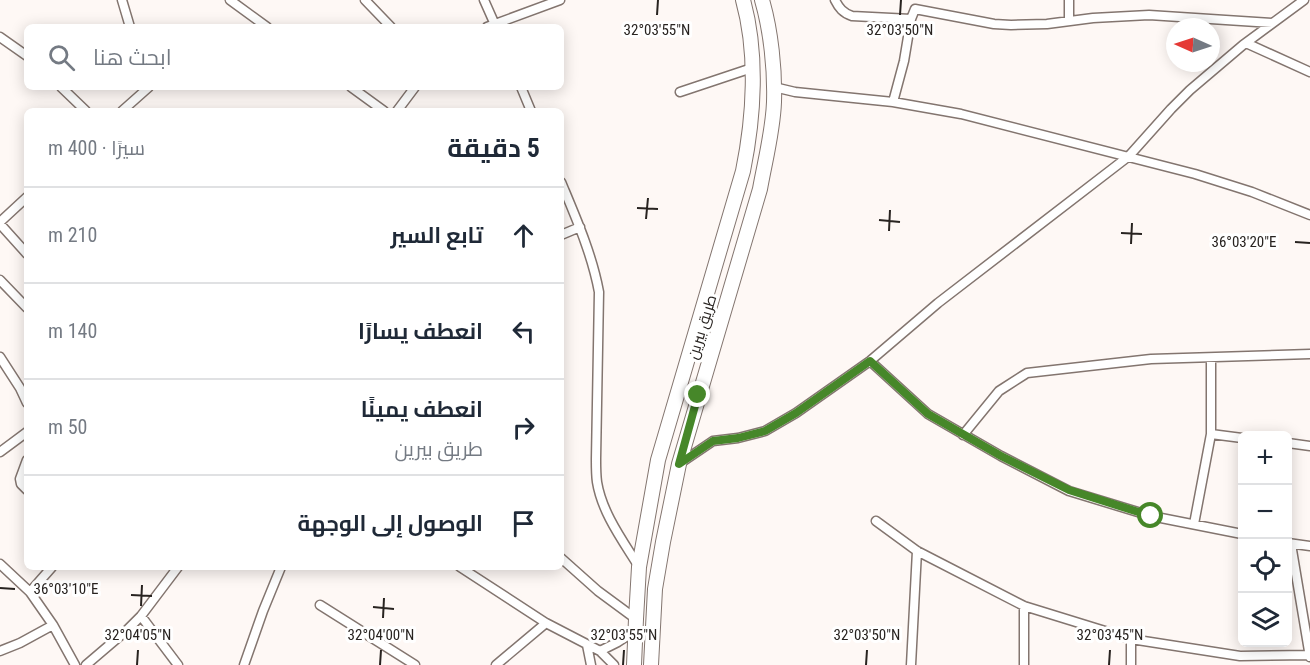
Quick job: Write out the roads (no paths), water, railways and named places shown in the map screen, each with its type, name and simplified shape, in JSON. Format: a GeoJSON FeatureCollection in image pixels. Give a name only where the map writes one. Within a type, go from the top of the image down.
{"type":"FeatureCollection","features":[{"type":"Feature","properties":{"kind":"main road","name":"طريق بيرين"},"geometry":{"type":"LineString","coordinates":[[634,665],[639,567],[658,460],[743,171],[749,143],[753,108],[752,68],[743,0]]}},
{"type":"Feature","properties":{"kind":"main road","name":"طريق بيرين"},"geometry":{"type":"LineString","coordinates":[[651,665],[655,589],[679,464],[760,189],[774,104],[770,44],[762,0]]}},
{"type":"Feature","properties":{"kind":"street"},"geometry":{"type":"LineString","coordinates":[[122,0],[129,24]]}},
{"type":"Feature","properties":{"kind":"street"},"geometry":{"type":"LineString","coordinates":[[230,0],[263,24]]}},
{"type":"Feature","properties":{"kind":"street"},"geometry":{"type":"LineString","coordinates":[[365,0],[388,24]]}},
{"type":"Feature","properties":{"kind":"street"},"geometry":{"type":"LineString","coordinates":[[484,0],[492,24]]}},
{"type":"Feature","properties":{"kind":"street"},"geometry":{"type":"LineString","coordinates":[[498,24],[560,0]]}},
{"type":"Feature","properties":{"kind":"street"},"geometry":{"type":"LineString","coordinates":[[835,0],[846,14],[852,16],[911,19]]}},
{"type":"Feature","properties":{"kind":"street"},"geometry":{"type":"LineString","coordinates":[[1069,0],[1069,20]]}},
{"type":"Feature","properties":{"kind":"street"},"geometry":{"type":"LineString","coordinates":[[679,464],[713,441],[765,431],[796,413],[870,361],[938,303],[1129,156],[1190,90],[1246,42],[1304,0]]}},
{"type":"Feature","properties":{"kind":"street"},"geometry":{"type":"LineString","coordinates":[[893,102],[916,5],[1011,26],[1149,15],[1272,22]]}},
{"type":"Feature","properties":{"kind":"street"},"geometry":{"type":"LineString","coordinates":[[0,37],[24,54]]}},
{"type":"Feature","properties":{"kind":"street"},"geometry":{"type":"LineString","coordinates":[[1246,42],[1310,72]]}},
{"type":"Feature","properties":{"kind":"street"},"geometry":{"type":"LineString","coordinates":[[680,92],[752,68]]}},
{"type":"Feature","properties":{"kind":"street"},"geometry":{"type":"LineString","coordinates":[[774,87],[795,92],[893,102],[961,114],[1195,174],[1243,189],[1310,215]]}},
{"type":"Feature","properties":{"kind":"street"},"geometry":{"type":"LineString","coordinates":[[64,90],[83,108]]}},
{"type":"Feature","properties":{"kind":"street"},"geometry":{"type":"LineString","coordinates":[[125,108],[145,90]]}},
{"type":"Feature","properties":{"kind":"street"},"geometry":{"type":"LineString","coordinates":[[355,90],[380,108]]}},
{"type":"Feature","properties":{"kind":"street"},"geometry":{"type":"LineString","coordinates":[[399,108],[413,90]]}},
{"type":"Feature","properties":{"kind":"street"},"geometry":{"type":"LineString","coordinates":[[522,90],[530,108]]}},
{"type":"Feature","properties":{"kind":"street"},"geometry":{"type":"LineString","coordinates":[[774,104],[795,92]]}},
{"type":"Feature","properties":{"kind":"street"},"geometry":{"type":"LineString","coordinates":[[564,189],[580,227],[599,292],[597,482],[615,528],[639,567]]}},
{"type":"Feature","properties":{"kind":"street"},"geometry":{"type":"LineString","coordinates":[[24,200],[0,223],[24,251]]}},
{"type":"Feature","properties":{"kind":"street"},"geometry":{"type":"LineString","coordinates":[[564,233],[580,227]]}},
{"type":"Feature","properties":{"kind":"street"},"geometry":{"type":"LineString","coordinates":[[0,280],[24,305]]}},
{"type":"Feature","properties":{"kind":"street"},"geometry":{"type":"LineString","coordinates":[[963,435],[999,391],[1027,373],[1151,359],[1310,354]]}},
{"type":"Feature","properties":{"kind":"street"},"geometry":{"type":"LineString","coordinates":[[0,357],[24,397]]}},
{"type":"Feature","properties":{"kind":"street"},"geometry":{"type":"LineString","coordinates":[[1194,524],[1211,434],[1211,358]]}},
{"type":"Feature","properties":{"kind":"street"},"geometry":{"type":"LineString","coordinates":[[870,361],[928,414],[1001,456],[1069,490],[1151,516],[1238,533]]}},
{"type":"Feature","properties":{"kind":"street"},"geometry":{"type":"LineString","coordinates":[[1,450],[24,434]]}},
{"type":"Feature","properties":{"kind":"street"},"geometry":{"type":"LineString","coordinates":[[1211,434],[1238,437]]}},
{"type":"Feature","properties":{"kind":"street"},"geometry":{"type":"LineString","coordinates":[[1292,443],[1310,446]]}},
{"type":"Feature","properties":{"kind":"street"},"geometry":{"type":"LineString","coordinates":[[24,468],[20,479],[24,487]]}},
{"type":"Feature","properties":{"kind":"street"},"geometry":{"type":"LineString","coordinates":[[876,521],[917,551],[1024,606],[1131,639],[1240,661],[1310,656],[1292,559]]}},
{"type":"Feature","properties":{"kind":"street"},"geometry":{"type":"LineString","coordinates":[[1292,543],[1310,546]]}},
{"type":"Feature","properties":{"kind":"street"},"geometry":{"type":"LineString","coordinates":[[911,665],[917,551]]}},
{"type":"Feature","properties":{"kind":"street"},"geometry":{"type":"LineString","coordinates":[[564,561],[635,625],[618,642],[600,651]]}},
{"type":"Feature","properties":{"kind":"street"},"geometry":{"type":"LineString","coordinates":[[0,564],[4,572],[30,592],[53,625],[75,665]]}},
{"type":"Feature","properties":{"kind":"street"},"geometry":{"type":"LineString","coordinates":[[30,592],[49,570]]}},
{"type":"Feature","properties":{"kind":"street"},"geometry":{"type":"LineString","coordinates":[[86,665],[141,616],[176,570]]}},
{"type":"Feature","properties":{"kind":"street"},"geometry":{"type":"LineString","coordinates":[[244,665],[280,570]]}},
{"type":"Feature","properties":{"kind":"street"},"geometry":{"type":"LineString","coordinates":[[465,570],[546,623],[600,651],[614,665]]}},
{"type":"Feature","properties":{"kind":"street"},"geometry":{"type":"LineString","coordinates":[[320,605],[415,665]]}},
{"type":"Feature","properties":{"kind":"street"},"geometry":{"type":"LineString","coordinates":[[1024,606],[1024,665]]}},
{"type":"Feature","properties":{"kind":"street"},"geometry":{"type":"LineString","coordinates":[[141,616],[178,665]]}},
{"type":"Feature","properties":{"kind":"street"},"geometry":{"type":"LineString","coordinates":[[496,665],[546,623]]}},
{"type":"Feature","properties":{"kind":"street"},"geometry":{"type":"LineString","coordinates":[[0,651],[53,625]]}},
{"type":"Feature","properties":{"kind":"street"},"geometry":{"type":"LineString","coordinates":[[1131,639],[1131,665]]}},
{"type":"Feature","properties":{"kind":"street"},"geometry":{"type":"LineString","coordinates":[[587,645],[591,665]]}}]}
